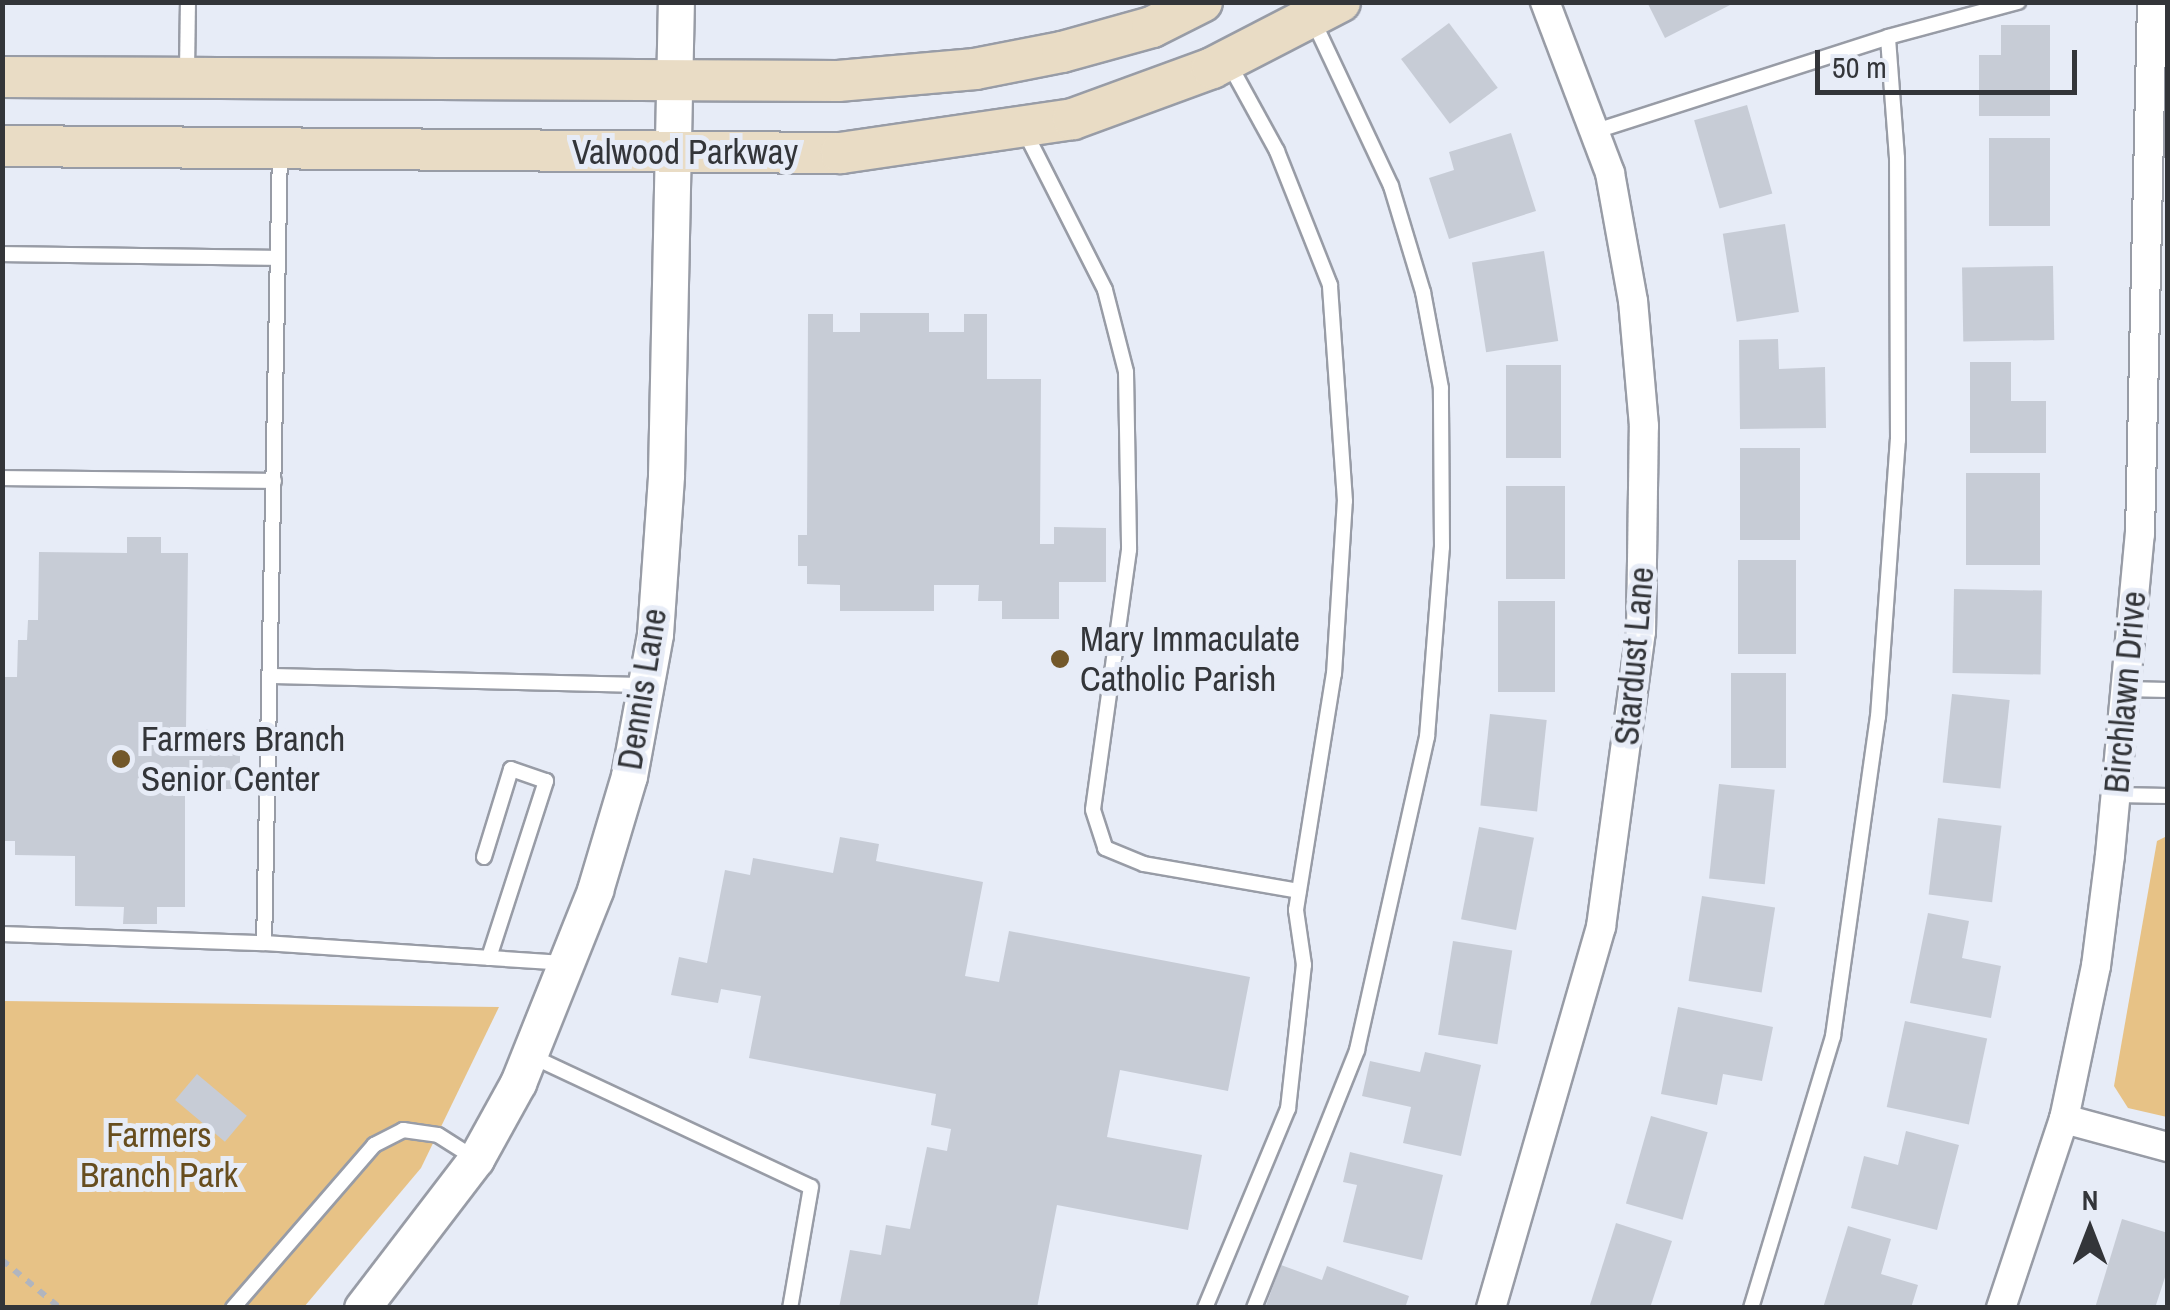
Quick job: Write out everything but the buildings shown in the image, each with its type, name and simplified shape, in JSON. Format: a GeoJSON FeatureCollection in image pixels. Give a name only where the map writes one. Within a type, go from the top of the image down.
{"type":"FeatureCollection","features":[{"type":"Feature","properties":{"kind":"main road","name":"Valwood Parkway"},"geometry":{"type":"LineString","coordinates":[[2,76],[838,81],[975,69],[1152,27],[1202,2]]}},
{"type":"Feature","properties":{"kind":"main road","name":"Valwood Parkway"},"geometry":{"type":"LineString","coordinates":[[2,146],[841,153],[1072,119],[1227,60],[1326,10]]}},
{"type":"Feature","properties":{"kind":"street","name":"Dennis Lane"},"geometry":{"type":"LineString","coordinates":[[362,1308],[476,1160],[530,1054],[568,964],[629,776],[646,685],[666,474],[676,2]]}},
{"type":"Feature","properties":{"kind":"street","name":"Stardust Lane"},"geometry":{"type":"LineString","coordinates":[[1491,1308],[1602,927],[1641,632],[1644,426],[1633,301],[1596,131],[1545,2]]}},
{"type":"Feature","properties":{"kind":"street","name":"Birchlawn Drive"},"geometry":{"type":"LineString","coordinates":[[2001,1308],[2064,1119],[2096,966],[2116,795],[2140,534],[2160,34],[2152,2]]}},
{"type":"Feature","properties":{"kind":"street"},"geometry":{"type":"LineString","coordinates":[[2064,1119],[2168,1147]]}},
{"type":"Feature","properties":{"kind":"lane"},"geometry":{"type":"LineString","coordinates":[[187,78],[188,2]]}},
{"type":"Feature","properties":{"kind":"lane"},"geometry":{"type":"LineString","coordinates":[[1596,131],[1888,36],[2018,2]]}},
{"type":"Feature","properties":{"kind":"lane"},"geometry":{"type":"LineString","coordinates":[[1254,1308],[1357,1050],[1426,736],[1442,547],[1441,388],[1423,292],[1391,186],[1326,10]]}},
{"type":"Feature","properties":{"kind":"lane"},"geometry":{"type":"LineString","coordinates":[[1751,1308],[1833,1036],[1878,717],[1898,440],[1897,158],[1888,36]]}},
{"type":"Feature","properties":{"kind":"lane"},"geometry":{"type":"LineString","coordinates":[[1206,1308],[1288,1109],[1304,965],[1299,892],[1334,674],[1344,501],[1330,285],[1277,151],[1227,60]]}},
{"type":"Feature","properties":{"kind":"lane"},"geometry":{"type":"LineString","coordinates":[[1023,127],[1106,290],[1126,372],[1128,550],[1093,810],[1106,848],[1144,864],[1299,892]]}},
{"type":"Feature","properties":{"kind":"lane"},"geometry":{"type":"LineString","coordinates":[[264,943],[280,148]]}},
{"type":"Feature","properties":{"kind":"lane"},"geometry":{"type":"LineString","coordinates":[[2,254],[278,258]]}},
{"type":"Feature","properties":{"kind":"lane"},"geometry":{"type":"LineString","coordinates":[[2,478],[274,482]]}},
{"type":"Feature","properties":{"kind":"lane"},"geometry":{"type":"LineString","coordinates":[[270,676],[646,685]]}},
{"type":"Feature","properties":{"kind":"lane"},"geometry":{"type":"LineString","coordinates":[[2125,690],[2168,690]]}},
{"type":"Feature","properties":{"kind":"lane"},"geometry":{"type":"LineString","coordinates":[[484,856],[511,769],[546,782],[489,958]]}},
{"type":"Feature","properties":{"kind":"lane"},"geometry":{"type":"LineString","coordinates":[[2116,795],[2168,796]]}},
{"type":"Feature","properties":{"kind":"lane"},"geometry":{"type":"LineString","coordinates":[[2,934],[264,943],[568,964]]}},
{"type":"Feature","properties":{"kind":"lane"},"geometry":{"type":"LineString","coordinates":[[530,1054],[811,1187],[790,1308]]}},
{"type":"Feature","properties":{"kind":"lane"},"geometry":{"type":"LineString","coordinates":[[233,1308],[374,1145],[403,1130],[438,1135],[476,1160]]}},
{"type":"Feature","properties":{"kind":"path"},"geometry":{"type":"LineString","coordinates":[[2,1260],[60,1308]]}},
{"type":"Feature","properties":{"kind":"green space"},"geometry":{"type":"Polygon","coordinates":[[[2167,836],[2167,1117],[2128,1108],[2114,1086],[2157,841],[2167,836]]]}},
{"type":"Feature","properties":{"kind":"green space","name":"Farmers Branch Park"},"geometry":{"type":"Polygon","coordinates":[[[3,1001],[499,1007],[421,1168],[304,1307],[3,1308],[3,1001]]]}},
{"type":"Feature","properties":{"kind":"place","name":"Mary Immaculate Catholic Parish"},"geometry":{"type":"Point","coordinates":[1060,659]}},
{"type":"Feature","properties":{"kind":"place","name":"Farmers Branch Senior Center"},"geometry":{"type":"Point","coordinates":[121,759]}}]}
